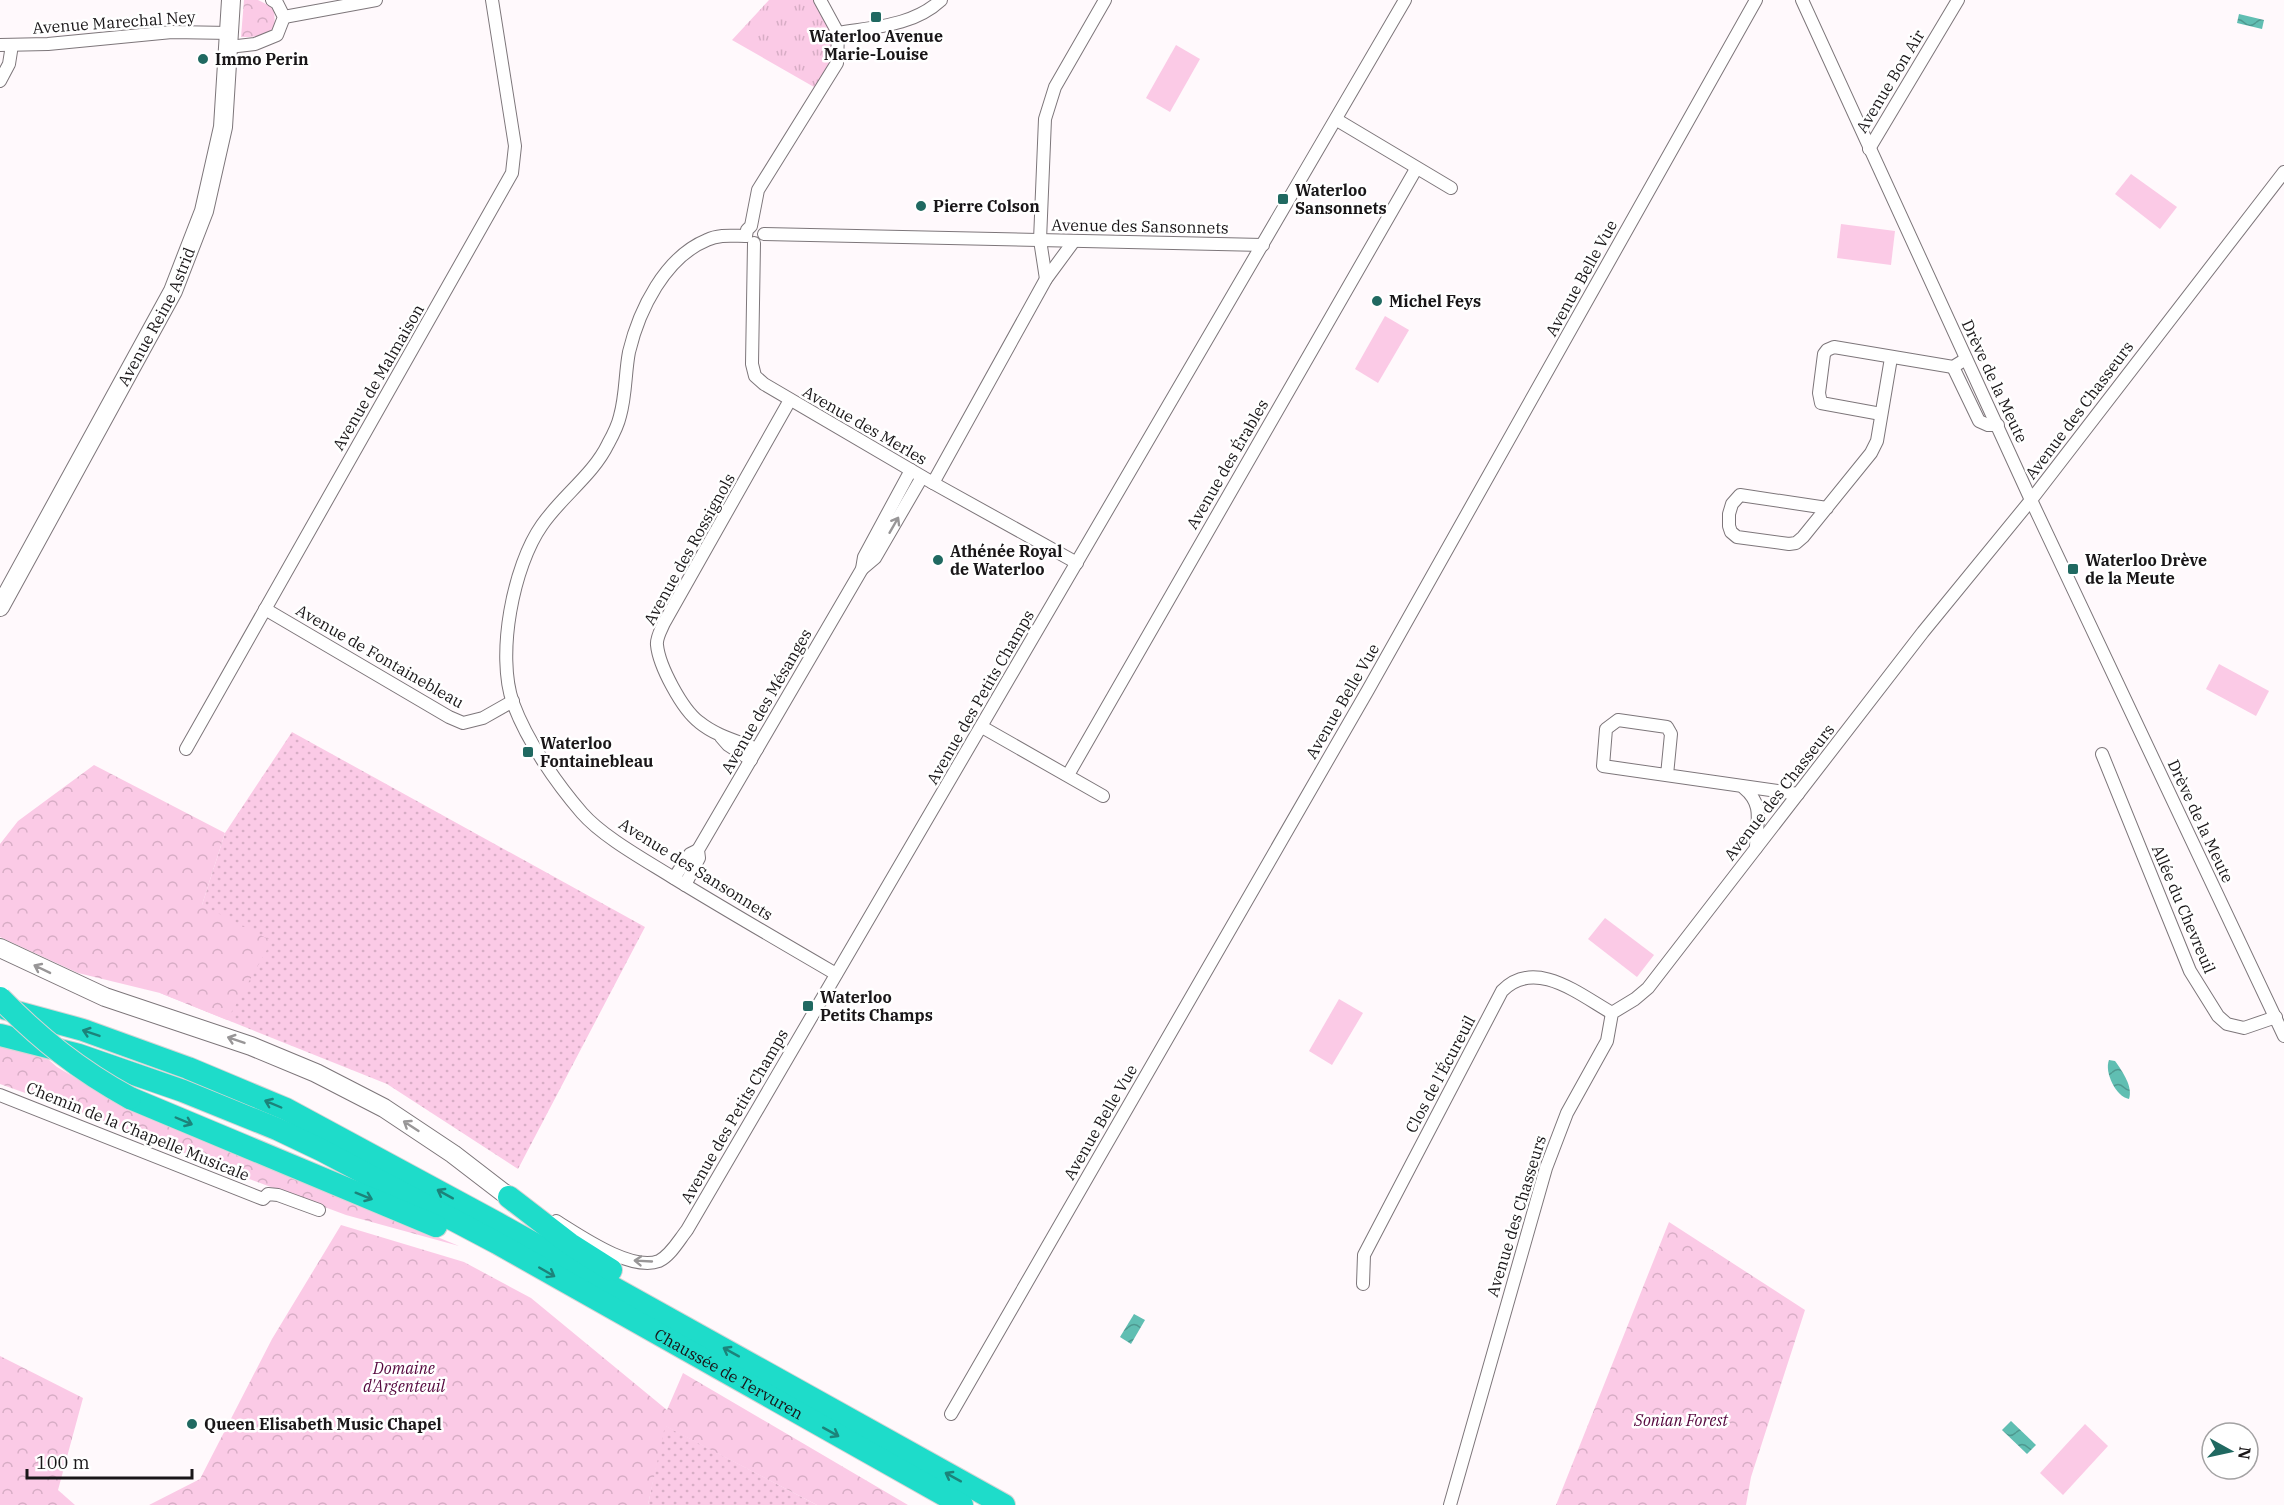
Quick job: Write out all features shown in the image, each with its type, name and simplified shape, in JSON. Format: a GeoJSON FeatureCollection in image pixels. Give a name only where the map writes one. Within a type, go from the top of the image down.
{"type":"FeatureCollection","features":[{"type":"Feature","properties":{"kind":"highway"},"geometry":{"type":"LineString","coordinates":[[0,998],[29,1028],[64,1057],[130,1098],[466,1239],[497,1233]]}},
{"type":"Feature","properties":{"kind":"highway"},"geometry":{"type":"LineString","coordinates":[[0,1007],[83,1030],[188,1068],[286,1109],[497,1233]]}},
{"type":"Feature","properties":{"kind":"highway"},"geometry":{"type":"LineString","coordinates":[[0,1035],[79,1055],[183,1091],[277,1129],[497,1233]]}},
{"type":"Feature","properties":{"kind":"highway"},"geometry":{"type":"LineString","coordinates":[[509,1197],[570,1244],[630,1283],[648,1306]]}},
{"type":"Feature","properties":{"kind":"highway","name":"Chaussée de Tervuren"},"geometry":{"type":"LineString","coordinates":[[497,1233],[648,1306],[1004,1505]]}},
{"type":"Feature","properties":{"kind":"highway","name":"Chaussée de Tervuren"},"geometry":{"type":"LineString","coordinates":[[497,1233],[962,1505]]}},
{"type":"Feature","properties":{"kind":"street","name":"Avenue Reine Astrid"},"geometry":{"type":"LineString","coordinates":[[0,607],[173,291],[207,201],[223,127],[231,0]]}},
{"type":"Feature","properties":{"kind":"street"},"geometry":{"type":"LineString","coordinates":[[272,0],[277,3],[284,17],[376,0]]}},
{"type":"Feature","properties":{"kind":"street","name":"Avenue de Malmaison"},"geometry":{"type":"LineString","coordinates":[[186,748],[512,173],[515,146],[492,0]]}},
{"type":"Feature","properties":{"kind":"street"},"geometry":{"type":"LineString","coordinates":[[820,0],[838,33],[915,18],[941,0]]}},
{"type":"Feature","properties":{"kind":"street"},"geometry":{"type":"LineString","coordinates":[[1046,279],[1040,240],[1045,118],[1055,87],[1105,0]]}},
{"type":"Feature","properties":{"kind":"street","name":"Avenue des Petits Champs"},"geometry":{"type":"LineString","coordinates":[[509,1197],[626,1260],[657,1261],[668,1255],[687,1230],[1406,0]]}},
{"type":"Feature","properties":{"kind":"street","name":"Avenue Belle Vue"},"geometry":{"type":"LineString","coordinates":[[951,1414],[1364,698],[1756,0]]}},
{"type":"Feature","properties":{"kind":"street","name":"Drève de la Meute"},"geometry":{"type":"LineString","coordinates":[[1802,0],[2031,500],[2284,1036]]}},
{"type":"Feature","properties":{"kind":"street","name":"Avenue Bon Air"},"geometry":{"type":"LineString","coordinates":[[1869,148],[1958,0]]}},
{"type":"Feature","properties":{"kind":"street","name":"Avenue Marechal Ney"},"geometry":{"type":"LineString","coordinates":[[6,45],[48,45],[172,32],[255,44],[278,35],[284,17]]}},
{"type":"Feature","properties":{"kind":"street","name":"Avenue des Merles"},"geometry":{"type":"LineString","coordinates":[[838,33],[837,63],[758,190],[750,235],[752,364],[755,376],[790,400],[922,477],[1077,563]]}},
{"type":"Feature","properties":{"kind":"street"},"geometry":{"type":"LineString","coordinates":[[0,81],[9,64],[6,45]]}},
{"type":"Feature","properties":{"kind":"street"},"geometry":{"type":"LineString","coordinates":[[1337,120],[1450,188]]}},
{"type":"Feature","properties":{"kind":"street","name":"Avenue des Érables"},"geometry":{"type":"LineString","coordinates":[[1068,775],[1416,169]]}},
{"type":"Feature","properties":{"kind":"street","name":"Avenue des Chasseurs"},"geometry":{"type":"LineString","coordinates":[[1450,1505],[1546,1168],[1568,1113],[1607,1041],[1612,1013],[1648,988],[1923,632],[2031,500],[2284,172]]}},
{"type":"Feature","properties":{"kind":"street","name":"Avenue des Sansonnets"},"geometry":{"type":"LineString","coordinates":[[836,974],[685,885],[613,838],[584,814],[530,739],[513,701],[506,655],[514,593],[524,556],[541,526],[589,472],[607,447],[620,417],[630,351],[639,322],[651,296],[670,268],[689,250],[706,240],[720,236],[750,235],[762,240],[764,234],[1263,245]]}},
{"type":"Feature","properties":{"kind":"street","name":"Avenue des Mésanges"},"geometry":{"type":"LineString","coordinates":[[674,878],[690,854],[698,850],[862,569],[875,558],[922,477],[1046,279],[1074,241]]}},
{"type":"Feature","properties":{"kind":"street"},"geometry":{"type":"LineString","coordinates":[[1881,414],[1821,403],[1819,393],[1824,354],[1827,350],[1834,347],[1953,367],[1966,359]]}},
{"type":"Feature","properties":{"kind":"street"},"geometry":{"type":"LineString","coordinates":[[1827,508],[1740,495],[1732,504],[1729,526],[1731,532],[1737,537],[1780,544],[1796,543],[1803,537],[1827,508],[1871,453],[1877,441],[1891,358]]}},
{"type":"Feature","properties":{"kind":"street"},"geometry":{"type":"LineString","coordinates":[[1953,367],[1979,421],[1988,425],[1998,425]]}},
{"type":"Feature","properties":{"kind":"street","name":"Avenue des Rossignols"},"geometry":{"type":"LineString","coordinates":[[754,755],[730,737],[720,736],[697,721],[677,694],[662,667],[656,642],[664,623],[790,400]]}},
{"type":"Feature","properties":{"kind":"street","name":"Avenue de Fontainebleau"},"geometry":{"type":"LineString","coordinates":[[265,609],[448,717],[463,723],[483,718],[513,701]]}},
{"type":"Feature","properties":{"kind":"street"},"geometry":{"type":"LineString","coordinates":[[1667,775],[1671,734],[1667,727],[1618,720],[1606,729],[1603,766],[1798,794]]}},
{"type":"Feature","properties":{"kind":"street"},"geometry":{"type":"LineString","coordinates":[[982,726],[1103,796]]}},
{"type":"Feature","properties":{"kind":"street","name":"Allée du Chevreuil"},"geometry":{"type":"LineString","coordinates":[[2102,754],[2190,971],[2218,1017],[2227,1024],[2244,1028],[2276,1017]]}},
{"type":"Feature","properties":{"kind":"street"},"geometry":{"type":"LineString","coordinates":[[1743,787],[1754,796],[1758,807],[1756,848]]}},
{"type":"Feature","properties":{"kind":"street","name":"Avenue des Mésanges"},"geometry":{"type":"LineString","coordinates":[[685,885],[699,858],[698,850]]}},
{"type":"Feature","properties":{"kind":"street"},"geometry":{"type":"LineString","coordinates":[[0,948],[105,997],[251,1046],[316,1073],[384,1108],[453,1154],[509,1197]]}},
{"type":"Feature","properties":{"kind":"street","name":"Clos de l'Écureuil"},"geometry":{"type":"LineString","coordinates":[[1363,1284],[1364,1255],[1510,982],[1537,976],[1551,979],[1612,1013]]}},
{"type":"Feature","properties":{"kind":"street","name":"Chemin de la Chapelle Musicale"},"geometry":{"type":"LineString","coordinates":[[0,1095],[263,1199],[268,1194],[278,1195],[319,1210]]}},
{"type":"Feature","properties":{"kind":"green space"},"geometry":{"type":"Polygon","coordinates":[[[244,0],[258,0],[274,8],[275,27],[260,36],[241,37],[244,0]]]}},
{"type":"Feature","properties":{"kind":"green space"},"geometry":{"type":"Polygon","coordinates":[[[769,0],[815,0],[823,15],[831,38],[832,54],[829,66],[814,87],[732,40],[769,0]]]}},
{"type":"Feature","properties":{"kind":"green space"},"geometry":{"type":"Polygon","coordinates":[[[1176,45],[1200,59],[1170,112],[1146,98],[1176,45]]]}},
{"type":"Feature","properties":{"kind":"green space"},"geometry":{"type":"Polygon","coordinates":[[[2131,174],[2177,207],[2160,229],[2115,194],[2131,174]]]}},
{"type":"Feature","properties":{"kind":"green space"},"geometry":{"type":"Polygon","coordinates":[[[1841,224],[1895,231],[1891,265],[1837,258],[1841,224]]]}},
{"type":"Feature","properties":{"kind":"green space"},"geometry":{"type":"Polygon","coordinates":[[[1385,316],[1409,330],[1378,383],[1355,369],[1385,316]]]}},
{"type":"Feature","properties":{"kind":"green space"},"geometry":{"type":"Polygon","coordinates":[[[2219,664],[2269,691],[2256,716],[2206,689],[2219,664]]]}},
{"type":"Feature","properties":{"kind":"green space"},"geometry":{"type":"Polygon","coordinates":[[[292,732],[645,927],[518,1169],[387,1084],[160,993],[193,933],[225,833],[292,732]]]}},
{"type":"Feature","properties":{"kind":"green space"},"geometry":{"type":"Polygon","coordinates":[[[94,765],[225,833],[202,905],[272,941],[227,1020],[160,993],[78,973],[0,937],[0,844],[18,821],[94,765]]]}},
{"type":"Feature","properties":{"kind":"green space"},"geometry":{"type":"Polygon","coordinates":[[[1605,918],[1654,955],[1637,977],[1588,939],[1605,918]]]}},
{"type":"Feature","properties":{"kind":"green space"},"geometry":{"type":"Polygon","coordinates":[[[1339,999],[1363,1013],[1332,1065],[1309,1051],[1339,999]]]}},
{"type":"Feature","properties":{"kind":"green space"},"geometry":{"type":"Polygon","coordinates":[[[0,1045],[40,1052],[57,1067],[125,1107],[459,1246],[346,1215],[236,1174],[118,1126],[0,1084],[0,1045]]]}},
{"type":"Feature","properties":{"kind":"green space","name":"Sonian Forest"},"geometry":{"type":"Polygon","coordinates":[[[1669,1222],[1805,1310],[1751,1477],[1746,1505],[1556,1505],[1669,1222]]]}},
{"type":"Feature","properties":{"kind":"green space","name":"Domaine d'Argenteuil"},"geometry":{"type":"Polygon","coordinates":[[[341,1225],[464,1262],[531,1298],[667,1410],[683,1373],[908,1505],[817,1505],[665,1426],[648,1505],[149,1505],[200,1479],[272,1339],[341,1225]]]}},
{"type":"Feature","properties":{"kind":"green space"},"geometry":{"type":"Polygon","coordinates":[[[0,1356],[83,1398],[58,1490],[75,1505],[0,1505],[0,1356]]]}},
{"type":"Feature","properties":{"kind":"green space"},"geometry":{"type":"Polygon","coordinates":[[[2085,1424],[2108,1446],[2063,1495],[2040,1473],[2085,1424]]]}},
{"type":"Feature","properties":{"kind":"green space"},"geometry":{"type":"Polygon","coordinates":[[[664,1425],[817,1505],[648,1505],[664,1425]]]}},
{"type":"Feature","properties":{"kind":"water"},"geometry":{"type":"Polygon","coordinates":[[[2239,14],[2264,20],[2262,29],[2237,23],[2239,14]]]}},
{"type":"Feature","properties":{"kind":"water"},"geometry":{"type":"Polygon","coordinates":[[[2109,1060],[2115,1061],[2124,1075],[2130,1090],[2129,1099],[2120,1094],[2112,1083],[2108,1071],[2109,1060]]]}},
{"type":"Feature","properties":{"kind":"water"},"geometry":{"type":"Polygon","coordinates":[[[1134,1314],[1145,1320],[1131,1344],[1120,1337],[1134,1314]]]}},
{"type":"Feature","properties":{"kind":"water"},"geometry":{"type":"Polygon","coordinates":[[[2011,1421],[2036,1445],[2027,1454],[2002,1430],[2011,1421]]]}},
{"type":"Feature","properties":{"kind":"place","name":"Waterloo Avenue Marie-Louise"},"geometry":{"type":"Point","coordinates":[876,17]}},
{"type":"Feature","properties":{"kind":"place","name":"Immo Perin"},"geometry":{"type":"Point","coordinates":[203,59]}},
{"type":"Feature","properties":{"kind":"place","name":"Waterloo Sansonnets"},"geometry":{"type":"Point","coordinates":[1283,199]}},
{"type":"Feature","properties":{"kind":"place","name":"Pierre Colson"},"geometry":{"type":"Point","coordinates":[921,206]}},
{"type":"Feature","properties":{"kind":"place","name":"Michel Feys"},"geometry":{"type":"Point","coordinates":[1377,301]}},
{"type":"Feature","properties":{"kind":"place","name":"Athénée Royal de Waterloo"},"geometry":{"type":"Point","coordinates":[938,560]}},
{"type":"Feature","properties":{"kind":"place","name":"Waterloo Drève de la Meute"},"geometry":{"type":"Point","coordinates":[2073,569]}},
{"type":"Feature","properties":{"kind":"place","name":"Waterloo Fontainebleau"},"geometry":{"type":"Point","coordinates":[528,752]}},
{"type":"Feature","properties":{"kind":"place","name":"Waterloo Petits Champs"},"geometry":{"type":"Point","coordinates":[808,1006]}},
{"type":"Feature","properties":{"kind":"place","name":"Queen Elisabeth Music Chapel"},"geometry":{"type":"Point","coordinates":[192,1424]}}]}
